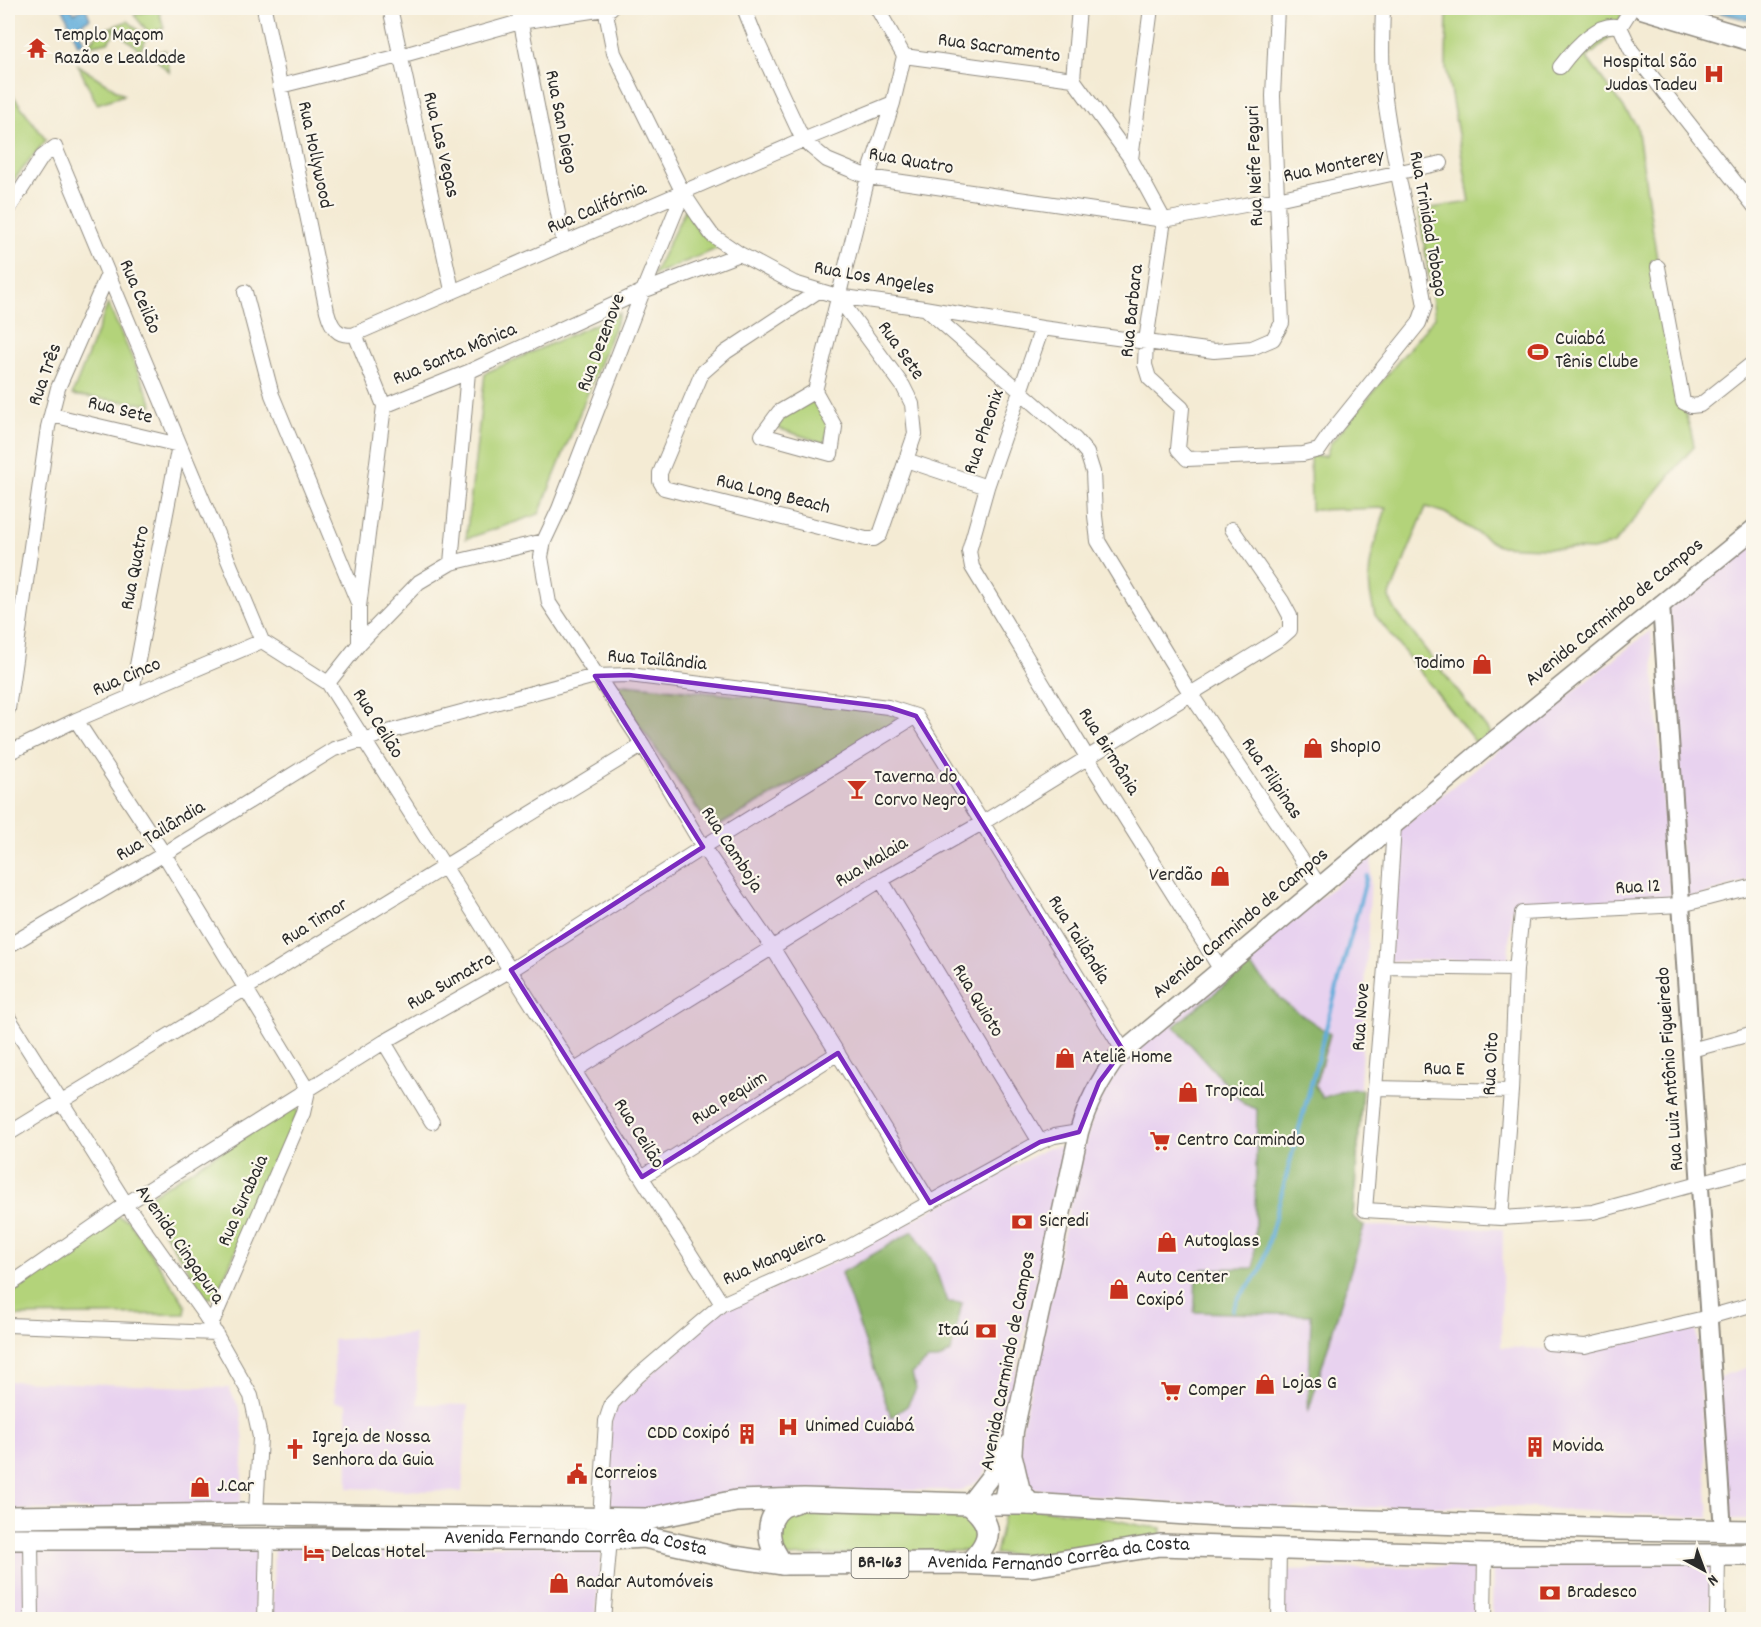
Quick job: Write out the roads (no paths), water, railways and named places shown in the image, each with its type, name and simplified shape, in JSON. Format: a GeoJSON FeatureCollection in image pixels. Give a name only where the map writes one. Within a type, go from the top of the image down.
{"type":"FeatureCollection","features":[{"type":"Feature","properties":{"kind":"main road"},"geometry":{"type":"LineString","coordinates":[[1643,8],[1754,41]]}},
{"type":"Feature","properties":{"kind":"main road","name":"Avenida Carmindo de Campos"},"geometry":{"type":"LineString","coordinates":[[1002,1505],[1012,1459],[1014,1431],[1079,1132],[1085,1111],[1099,1082],[1123,1050],[1490,744],[1754,529]]}},
{"type":"Feature","properties":{"kind":"main road"},"geometry":{"type":"LineString","coordinates":[[988,1538],[987,1524],[982,1514],[969,1504],[990,1477],[1014,1431]]}},
{"type":"Feature","properties":{"kind":"main road"},"geometry":{"type":"LineString","coordinates":[[1012,1459],[1018,1489],[1029,1504]]}},
{"type":"Feature","properties":{"kind":"main road"},"geometry":{"type":"LineString","coordinates":[[783,1564],[774,1555],[770,1546],[769,1531],[775,1516],[782,1508],[804,1499]]}},
{"type":"Feature","properties":{"kind":"main road","name":"Avenida Fernando Corrêa da Costa"},"geometry":{"type":"LineString","coordinates":[[8,1517],[256,1514],[647,1519],[736,1501],[804,1499],[1029,1504],[1219,1516],[1754,1531]]}},
{"type":"Feature","properties":{"kind":"main road"},"geometry":{"type":"LineString","coordinates":[[969,1563],[981,1552],[1002,1505]]}},
{"type":"Feature","properties":{"kind":"main road","name":"Avenida Fernando Corrêa da Costa"},"geometry":{"type":"LineString","coordinates":[[8,1539],[610,1539],[644,1537],[734,1557],[783,1564],[969,1563],[1032,1566],[1160,1545],[1485,1555],[1754,1555]]}},
{"type":"Feature","properties":{"kind":"street","name":"Rua Hollywood"},"geometry":{"type":"LineString","coordinates":[[264,8],[327,311],[333,328],[341,334],[355,334]]}},
{"type":"Feature","properties":{"kind":"street","name":"Rua Las Vegas"},"geometry":{"type":"LineString","coordinates":[[390,8],[452,290]]}},
{"type":"Feature","properties":{"kind":"street","name":"Rua San Diego"},"geometry":{"type":"LineString","coordinates":[[518,8],[564,244]]}},
{"type":"Feature","properties":{"kind":"street"},"geometry":{"type":"LineString","coordinates":[[280,86],[400,56],[520,22],[607,8]]}},
{"type":"Feature","properties":{"kind":"street","name":"Rua Los Angeles"},"geometry":{"type":"LineString","coordinates":[[607,8],[614,53],[683,193],[712,235],[740,254],[794,283],[817,292],[837,296],[1042,328],[1214,351],[1252,348],[1274,339],[1282,323]]}},
{"type":"Feature","properties":{"kind":"street","name":"Rua Quatro"},"geometry":{"type":"LineString","coordinates":[[744,8],[803,140],[827,160],[868,177],[1164,220]]}},
{"type":"Feature","properties":{"kind":"street"},"geometry":{"type":"LineString","coordinates":[[815,391],[779,412],[762,435],[831,454],[835,427],[815,391],[868,177],[893,103],[904,56],[877,8]]}},
{"type":"Feature","properties":{"kind":"street","name":"Rua Sacramento"},"geometry":{"type":"LineString","coordinates":[[904,56],[1073,79],[1079,8]]}},
{"type":"Feature","properties":{"kind":"street"},"geometry":{"type":"LineString","coordinates":[[1131,159],[1151,8]]}},
{"type":"Feature","properties":{"kind":"street","name":"Rua Neife Feguri"},"geometry":{"type":"LineString","coordinates":[[1277,8],[1273,96],[1282,323]]}},
{"type":"Feature","properties":{"kind":"street","name":"Rua Trinidad Tobago"},"geometry":{"type":"LineString","coordinates":[[1319,450],[1419,323],[1425,306],[1397,174],[1385,97],[1382,47],[1383,8]]}},
{"type":"Feature","properties":{"kind":"street"},"geometry":{"type":"LineString","coordinates":[[1620,27],[1632,8]]}},
{"type":"Feature","properties":{"kind":"street"},"geometry":{"type":"LineString","coordinates":[[1560,67],[1577,46],[1604,26],[1613,24],[1620,27],[1631,50],[1754,206]]}},
{"type":"Feature","properties":{"kind":"street"},"geometry":{"type":"LineString","coordinates":[[1073,79],[1131,159],[1164,220]]}},
{"type":"Feature","properties":{"kind":"street","name":"Rua Califórnia"},"geometry":{"type":"LineString","coordinates":[[355,334],[452,290],[893,103]]}},
{"type":"Feature","properties":{"kind":"street","name":"Rua Ceilão"},"geometry":{"type":"LineString","coordinates":[[9,201],[42,157],[55,147],[262,641],[328,683],[722,1304]]}},
{"type":"Feature","properties":{"kind":"street","name":"Rua Monterey"},"geometry":{"type":"LineString","coordinates":[[1164,220],[1277,199],[1441,163]]}},
{"type":"Feature","properties":{"kind":"street","name":"Rua Dezenove"},"geometry":{"type":"LineString","coordinates":[[559,509],[683,193]]}},
{"type":"Feature","properties":{"kind":"street","name":"Rua Barbara"},"geometry":{"type":"LineString","coordinates":[[1164,220],[1146,341],[1145,365],[1149,378],[1182,408],[1178,449],[1187,459],[1302,454],[1319,450]]}},
{"type":"Feature","properties":{"kind":"street","name":"Rua Santa Mônica"},"geometry":{"type":"LineString","coordinates":[[359,644],[359,607],[384,406],[468,372],[643,291],[740,254]]}},
{"type":"Feature","properties":{"kind":"street"},"geometry":{"type":"LineString","coordinates":[[1658,267],[1683,402],[1691,406],[1700,405],[1754,362]]}},
{"type":"Feature","properties":{"kind":"street","name":"Rua Três"},"geometry":{"type":"LineString","coordinates":[[8,709],[48,427],[58,387],[108,274]]}},
{"type":"Feature","properties":{"kind":"street"},"geometry":{"type":"LineString","coordinates":[[246,292],[272,395],[359,607]]}},
{"type":"Feature","properties":{"kind":"street","name":"Rua Long Beach"},"geometry":{"type":"LineString","coordinates":[[817,292],[726,352],[702,373],[660,473],[660,481],[664,488],[866,539],[874,539],[880,535]]}},
{"type":"Feature","properties":{"kind":"street","name":"Rua Sete"},"geometry":{"type":"LineString","coordinates":[[837,296],[903,386],[912,404],[915,434],[880,535]]}},
{"type":"Feature","properties":{"kind":"street","name":"Rua Filipinas"},"geometry":{"type":"LineString","coordinates":[[924,308],[1075,439],[1087,453],[1093,472],[1098,541],[1190,693],[1320,887]]}},
{"type":"Feature","properties":{"kind":"street","name":"Rua Pheonix"},"geometry":{"type":"LineString","coordinates":[[969,551],[987,487],[1042,328]]}},
{"type":"Feature","properties":{"kind":"street"},"geometry":{"type":"LineString","coordinates":[[355,334],[384,406]]}},
{"type":"Feature","properties":{"kind":"street"},"geometry":{"type":"LineString","coordinates":[[451,563],[468,372]]}},
{"type":"Feature","properties":{"kind":"street","name":"Rua Sete"},"geometry":{"type":"LineString","coordinates":[[52,415],[179,445]]}},
{"type":"Feature","properties":{"kind":"street","name":"Rua Quatro"},"geometry":{"type":"LineString","coordinates":[[131,697],[179,445]]}},
{"type":"Feature","properties":{"kind":"street"},"geometry":{"type":"LineString","coordinates":[[906,460],[987,487]]}},
{"type":"Feature","properties":{"kind":"street","name":"Rua Camboja"},"geometry":{"type":"LineString","coordinates":[[559,509],[544,541],[541,556],[549,603],[595,676],[643,745],[703,847],[772,947],[930,1203]]}},
{"type":"Feature","properties":{"kind":"street","name":"Rua Malaia"},"geometry":{"type":"LineString","coordinates":[[575,1070],[881,880],[982,823],[1281,638],[1290,630],[1290,616],[1232,529]]}},
{"type":"Feature","properties":{"kind":"street"},"geometry":{"type":"LineString","coordinates":[[328,683],[359,644],[419,582],[451,563],[544,541]]}},
{"type":"Feature","properties":{"kind":"street","name":"Rua Birmânia"},"geometry":{"type":"LineString","coordinates":[[969,551],[972,567],[1087,757],[1221,970]]}},
{"type":"Feature","properties":{"kind":"street","name":"Rua Luiz Antônio Figueiredo"},"geometry":{"type":"LineString","coordinates":[[1661,604],[1723,1531]]}},
{"type":"Feature","properties":{"kind":"street","name":"Rua Cinco"},"geometry":{"type":"LineString","coordinates":[[8,753],[76,720],[262,641]]}},
{"type":"Feature","properties":{"kind":"street","name":"Rua Tailândia"},"geometry":{"type":"LineString","coordinates":[[8,946],[164,854],[334,748],[595,676],[629,675],[888,707],[916,716],[1123,1050]]}},
{"type":"Feature","properties":{"kind":"street","name":"Rua Sumatra"},"geometry":{"type":"LineString","coordinates":[[8,1286],[126,1204],[384,1042],[511,970],[703,847],[916,716]]}},
{"type":"Feature","properties":{"kind":"street"},"geometry":{"type":"LineString","coordinates":[[76,720],[164,854],[308,1091]]}},
{"type":"Feature","properties":{"kind":"street","name":"Rua Timor"},"geometry":{"type":"LineString","coordinates":[[8,1134],[643,745]]}},
{"type":"Feature","properties":{"kind":"street","name":"Rua Nove"},"geometry":{"type":"LineString","coordinates":[[1394,826],[1365,1210],[1502,1218]]}},
{"type":"Feature","properties":{"kind":"street","name":"Rua Quioto"},"geometry":{"type":"LineString","coordinates":[[881,880],[1040,1142]]}},
{"type":"Feature","properties":{"kind":"street","name":"Rua 12"},"geometry":{"type":"LineString","coordinates":[[1522,913],[1681,905],[1754,886]]}},
{"type":"Feature","properties":{"kind":"street","name":"Rua Oito"},"geometry":{"type":"LineString","coordinates":[[1502,1218],[1511,1091],[1516,969],[1522,913]]}},
{"type":"Feature","properties":{"kind":"street"},"geometry":{"type":"LineString","coordinates":[[1385,966],[1516,969]]}},
{"type":"Feature","properties":{"kind":"street","name":"Avenida Cingapura"},"geometry":{"type":"LineString","coordinates":[[8,1017],[126,1204],[213,1329],[251,1396],[260,1437],[256,1514]]}},
{"type":"Feature","properties":{"kind":"street"},"geometry":{"type":"LineString","coordinates":[[1691,1050],[1754,1033]]}},
{"type":"Feature","properties":{"kind":"street"},"geometry":{"type":"LineString","coordinates":[[384,1042],[432,1122]]}},
{"type":"Feature","properties":{"kind":"street","name":"Rua Pequim"},"geometry":{"type":"LineString","coordinates":[[642,1177],[838,1053]]}},
{"type":"Feature","properties":{"kind":"street","name":"Rua E"},"geometry":{"type":"LineString","coordinates":[[1376,1088],[1511,1091]]}},
{"type":"Feature","properties":{"kind":"street","name":"Rua Surabaia"},"geometry":{"type":"LineString","coordinates":[[213,1329],[303,1113],[308,1091]]}},
{"type":"Feature","properties":{"kind":"street","name":"Rua Mangueira"},"geometry":{"type":"LineString","coordinates":[[600,1519],[606,1421],[612,1403],[638,1376],[722,1304],[849,1247],[1040,1142],[1054,1136],[1079,1132]]}},
{"type":"Feature","properties":{"kind":"street"},"geometry":{"type":"LineString","coordinates":[[1502,1218],[1593,1212],[1754,1168]]}},
{"type":"Feature","properties":{"kind":"street"},"geometry":{"type":"LineString","coordinates":[[1548,1343],[1585,1346],[1754,1304]]}},
{"type":"Feature","properties":{"kind":"street"},"geometry":{"type":"LineString","coordinates":[[8,1325],[213,1329]]}},
{"type":"Feature","properties":{"kind":"street"},"geometry":{"type":"LineString","coordinates":[[31,1539],[32,1620]]}},
{"type":"Feature","properties":{"kind":"street"},"geometry":{"type":"LineString","coordinates":[[603,1620],[610,1539]]}},
{"type":"Feature","properties":{"kind":"street"},"geometry":{"type":"LineString","coordinates":[[266,1620],[267,1540]]}},
{"type":"Feature","properties":{"kind":"street"},"geometry":{"type":"LineString","coordinates":[[1278,1620],[1279,1547]]}},
{"type":"Feature","properties":{"kind":"street"},"geometry":{"type":"LineString","coordinates":[[1717,1620],[1718,1554]]}},
{"type":"Feature","properties":{"kind":"street"},"geometry":{"type":"LineString","coordinates":[[1484,1620],[1485,1555]]}},
{"type":"Feature","properties":{"kind":"water"},"geometry":{"type":"Polygon","coordinates":[[[63,8],[71,8],[74,13],[86,8],[90,19],[76,26],[84,42],[78,45],[63,8]]]}},
{"type":"Feature","properties":{"kind":"water"},"geometry":{"type":"Polygon","coordinates":[[[1701,8],[1753,8],[1753,21],[1701,8]]]}},
{"type":"Feature","properties":{"kind":"waterway"},"geometry":{"type":"LineString","coordinates":[[1233,1310],[1238,1299],[1261,1270],[1367,876]]}},
{"type":"Feature","properties":{"kind":"place","name":"Templo Maçom Razão e Lealdade"},"geometry":{"type":"Point","coordinates":[37,48]}},
{"type":"Feature","properties":{"kind":"place","name":"Hospital São Judas Tadeu"},"geometry":{"type":"Point","coordinates":[1714,74]}},
{"type":"Feature","properties":{"kind":"place","name":"Cuiabá Tênis Clube"},"geometry":{"type":"Point","coordinates":[1538,352]}},
{"type":"Feature","properties":{"kind":"place","name":"Todimo"},"geometry":{"type":"Point","coordinates":[1482,664]}},
{"type":"Feature","properties":{"kind":"place","name":"Shop10"},"geometry":{"type":"Point","coordinates":[1313,748]}},
{"type":"Feature","properties":{"kind":"place","name":"Taverna do Corvo Negro"},"geometry":{"type":"Point","coordinates":[857,789]}},
{"type":"Feature","properties":{"kind":"place","name":"Verdão"},"geometry":{"type":"Point","coordinates":[1220,876]}},
{"type":"Feature","properties":{"kind":"place","name":"Ateliê Home"},"geometry":{"type":"Point","coordinates":[1065,1058]}},
{"type":"Feature","properties":{"kind":"place","name":"Tropical"},"geometry":{"type":"Point","coordinates":[1188,1092]}},
{"type":"Feature","properties":{"kind":"place","name":"Centro Carmindo"},"geometry":{"type":"Point","coordinates":[1160,1141]}},
{"type":"Feature","properties":{"kind":"place","name":"Sicredi"},"geometry":{"type":"Point","coordinates":[1022,1222]}},
{"type":"Feature","properties":{"kind":"place","name":"Autoglass"},"geometry":{"type":"Point","coordinates":[1167,1242]}},
{"type":"Feature","properties":{"kind":"place","name":"Auto Center Coxipó"},"geometry":{"type":"Point","coordinates":[1119,1289]}},
{"type":"Feature","properties":{"kind":"place","name":"Itaú"},"geometry":{"type":"Point","coordinates":[986,1331]}},
{"type":"Feature","properties":{"kind":"place","name":"Lojas G"},"geometry":{"type":"Point","coordinates":[1265,1384]}},
{"type":"Feature","properties":{"kind":"place","name":"Comper"},"geometry":{"type":"Point","coordinates":[1171,1391]}},
{"type":"Feature","properties":{"kind":"place","name":"Unimed Cuiabá"},"geometry":{"type":"Point","coordinates":[788,1427]}},
{"type":"Feature","properties":{"kind":"place","name":"CDD Coxipó"},"geometry":{"type":"Point","coordinates":[747,1434]}},
{"type":"Feature","properties":{"kind":"place","name":"Movida"},"geometry":{"type":"Point","coordinates":[1535,1447]}},
{"type":"Feature","properties":{"kind":"place","name":"Igreja de Nossa Senhora da Guia"},"geometry":{"type":"Point","coordinates":[295,1449]}},
{"type":"Feature","properties":{"kind":"place","name":"Correios"},"geometry":{"type":"Point","coordinates":[577,1474]}},
{"type":"Feature","properties":{"kind":"place","name":"J.Car"},"geometry":{"type":"Point","coordinates":[200,1487]}},
{"type":"Feature","properties":{"kind":"place","name":"Delcas Hotel"},"geometry":{"type":"Point","coordinates":[314,1553]}},
{"type":"Feature","properties":{"kind":"place","name":"Radar Automóveis"},"geometry":{"type":"Point","coordinates":[559,1583]}},
{"type":"Feature","properties":{"kind":"place","name":"Bradesco"},"geometry":{"type":"Point","coordinates":[1550,1593]}}]}
